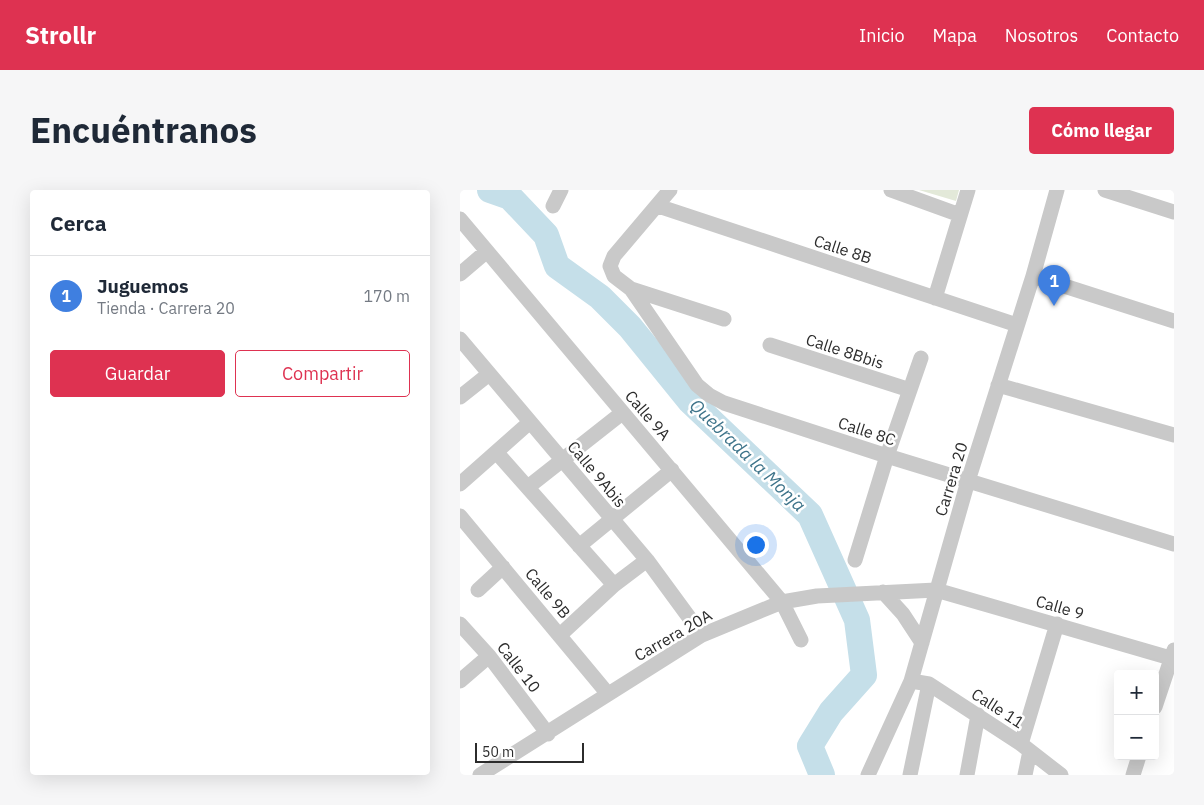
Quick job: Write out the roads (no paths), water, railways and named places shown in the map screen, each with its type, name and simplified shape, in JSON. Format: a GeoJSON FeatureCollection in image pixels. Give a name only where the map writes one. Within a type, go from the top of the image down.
{"type":"FeatureCollection","features":[{"type":"Feature","properties":{"kind":"street"},"geometry":{"type":"LineString","coordinates":[[553,206],[561,190]]}},
{"type":"Feature","properties":{"kind":"street"},"geometry":{"type":"LineString","coordinates":[[658,206],[670,190]]}},
{"type":"Feature","properties":{"kind":"street"},"geometry":{"type":"LineString","coordinates":[[892,190],[908,193],[960,215]]}},
{"type":"Feature","properties":{"kind":"street"},"geometry":{"type":"LineString","coordinates":[[935,298],[968,190]]}},
{"type":"Feature","properties":{"kind":"street","name":"Carrera 20"},"geometry":{"type":"LineString","coordinates":[[868,775],[912,681],[968,481],[1033,276],[1057,190]]}},
{"type":"Feature","properties":{"kind":"street"},"geometry":{"type":"LineString","coordinates":[[1105,190],[1174,212]]}},
{"type":"Feature","properties":{"kind":"street","name":"Calle 8C"},"geometry":{"type":"LineString","coordinates":[[658,206],[614,256],[610,266],[614,276],[631,289],[697,384],[709,395],[724,403],[887,456],[1174,544]]}},
{"type":"Feature","properties":{"kind":"street","name":"Calle 8B"},"geometry":{"type":"LineString","coordinates":[[658,206],[1017,325]]}},
{"type":"Feature","properties":{"kind":"street","name":"Calle 9A"},"geometry":{"type":"LineString","coordinates":[[460,219],[782,602],[801,640]]}},
{"type":"Feature","properties":{"kind":"street"},"geometry":{"type":"LineString","coordinates":[[460,274],[486,251]]}},
{"type":"Feature","properties":{"kind":"street"},"geometry":{"type":"LineString","coordinates":[[1033,276],[1174,321]]}},
{"type":"Feature","properties":{"kind":"street"},"geometry":{"type":"LineString","coordinates":[[631,289],[724,319]]}},
{"type":"Feature","properties":{"kind":"street","name":"Calle 9Abis"},"geometry":{"type":"LineString","coordinates":[[460,339],[647,560],[702,636]]}},
{"type":"Feature","properties":{"kind":"street","name":"Calle 8Bbis"},"geometry":{"type":"LineString","coordinates":[[770,345],[910,390]]}},
{"type":"Feature","properties":{"kind":"street"},"geometry":{"type":"LineString","coordinates":[[855,560],[887,456],[921,358]]}},
{"type":"Feature","properties":{"kind":"street"},"geometry":{"type":"LineString","coordinates":[[460,397],[489,374]]}},
{"type":"Feature","properties":{"kind":"street"},"geometry":{"type":"LineString","coordinates":[[998,385],[1174,435]]}},
{"type":"Feature","properties":{"kind":"street"},"geometry":{"type":"LineString","coordinates":[[528,487],[561,459],[622,413]]}},
{"type":"Feature","properties":{"kind":"street"},"geometry":{"type":"LineString","coordinates":[[460,484],[530,422]]}},
{"type":"Feature","properties":{"kind":"street"},"geometry":{"type":"LineString","coordinates":[[497,453],[614,585]]}},
{"type":"Feature","properties":{"kind":"street"},"geometry":{"type":"LineString","coordinates":[[579,546],[672,470]]}},
{"type":"Feature","properties":{"kind":"street","name":"Calle 9B"},"geometry":{"type":"LineString","coordinates":[[460,516],[608,694]]}},
{"type":"Feature","properties":{"kind":"street"},"geometry":{"type":"LineString","coordinates":[[560,635],[614,585],[647,560]]}},
{"type":"Feature","properties":{"kind":"street"},"geometry":{"type":"LineString","coordinates":[[478,590],[503,567]]}},
{"type":"Feature","properties":{"kind":"street","name":"Carrera 20A"},"geometry":{"type":"LineString","coordinates":[[480,775],[702,636],[782,602],[817,596],[936,590]]}},
{"type":"Feature","properties":{"kind":"street","name":"Calle 9"},"geometry":{"type":"LineString","coordinates":[[936,590],[1173,655]]}},
{"type":"Feature","properties":{"kind":"street"},"geometry":{"type":"LineString","coordinates":[[878,592],[907,619],[922,643]]}},
{"type":"Feature","properties":{"kind":"street","name":"Calle 10"},"geometry":{"type":"LineString","coordinates":[[460,624],[489,656],[548,734]]}},
{"type":"Feature","properties":{"kind":"street"},"geometry":{"type":"LineString","coordinates":[[1025,775],[1026,747],[1057,624]]}},
{"type":"Feature","properties":{"kind":"street"},"geometry":{"type":"LineString","coordinates":[[1159,695],[1173,655]]}},
{"type":"Feature","properties":{"kind":"street"},"geometry":{"type":"LineString","coordinates":[[460,681],[489,656]]}},
{"type":"Feature","properties":{"kind":"street","name":"Calle 11"},"geometry":{"type":"LineString","coordinates":[[912,681],[929,684],[1026,747],[1061,775]]}},
{"type":"Feature","properties":{"kind":"street"},"geometry":{"type":"LineString","coordinates":[[910,775],[929,684]]}},
{"type":"Feature","properties":{"kind":"street"},"geometry":{"type":"LineString","coordinates":[[967,775],[978,715]]}},
{"type":"Feature","properties":{"kind":"street"},"geometry":{"type":"LineString","coordinates":[[1133,775],[1138,760]]}},
{"type":"Feature","properties":{"kind":"waterway","name":"Quebrada la Monja"},"geometry":{"type":"LineString","coordinates":[[490,190],[510,197],[546,235],[557,266],[600,297],[630,327],[690,401],[810,515],[857,620],[864,675],[831,712],[810,746],[822,775]]}},
{"type":"Feature","properties":{"kind":"place","name":"Juguemos"},"geometry":{"type":"Point","coordinates":[1054,306]}}]}
